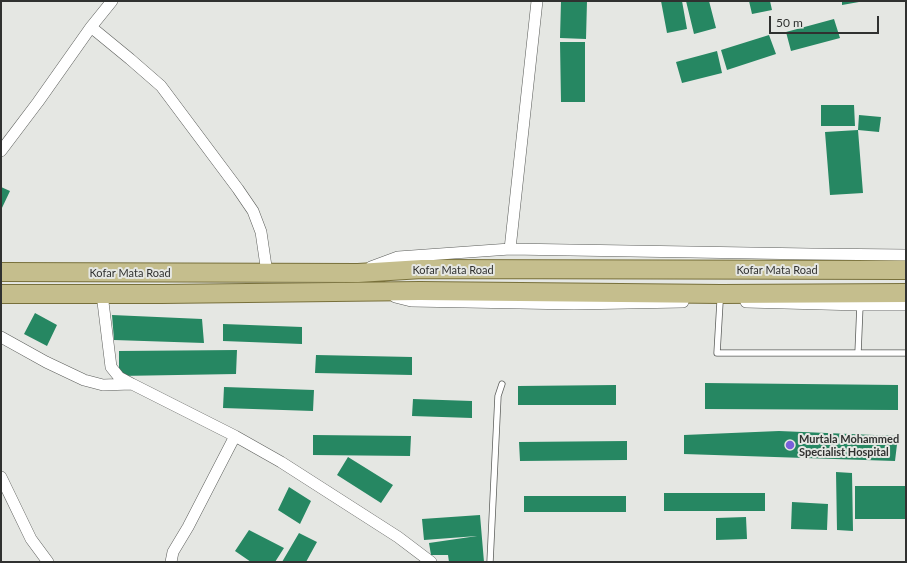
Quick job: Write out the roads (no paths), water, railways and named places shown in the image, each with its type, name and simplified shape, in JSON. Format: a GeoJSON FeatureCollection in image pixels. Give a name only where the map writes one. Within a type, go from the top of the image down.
{"type":"FeatureCollection","features":[{"type":"Feature","properties":{"kind":"main road","name":"Kofar Mata Road"},"geometry":{"type":"LineString","coordinates":[[1,272],[358,273],[422,270],[906,270]]}},
{"type":"Feature","properties":{"kind":"main road"},"geometry":{"type":"LineString","coordinates":[[162,294],[163,273]]}},
{"type":"Feature","properties":{"kind":"main road","name":"Kofar Mata Road"},"geometry":{"type":"LineString","coordinates":[[1,294],[162,294],[373,291],[721,294],[906,293]]}},
{"type":"Feature","properties":{"kind":"street"},"geometry":{"type":"LineString","coordinates":[[1,151],[38,102],[90,27],[112,1]]}},
{"type":"Feature","properties":{"kind":"street"},"geometry":{"type":"LineString","coordinates":[[510,249],[537,1]]}},
{"type":"Feature","properties":{"kind":"street"},"geometry":{"type":"LineString","coordinates":[[90,27],[130,58],[160,86],[238,189],[253,211],[261,232],[267,273]]}},
{"type":"Feature","properties":{"kind":"street"},"geometry":{"type":"LineString","coordinates":[[358,273],[398,257],[510,249],[906,255]]}},
{"type":"Feature","properties":{"kind":"street"},"geometry":{"type":"LineString","coordinates":[[373,291],[411,301],[574,304],[720,302],[906,305]]}},
{"type":"Feature","properties":{"kind":"street"},"geometry":{"type":"LineString","coordinates":[[102,294],[111,367],[119,377],[235,436],[281,462],[398,536],[431,562]]}},
{"type":"Feature","properties":{"kind":"street"},"geometry":{"type":"LineString","coordinates":[[1,337],[46,362],[84,380],[103,384],[132,384]]}},
{"type":"Feature","properties":{"kind":"street"},"geometry":{"type":"LineString","coordinates":[[171,562],[174,552],[235,436]]}},
{"type":"Feature","properties":{"kind":"street"},"geometry":{"type":"LineString","coordinates":[[1,477],[31,539],[51,562]]}},
{"type":"Feature","properties":{"kind":"lane"},"geometry":{"type":"LineString","coordinates":[[720,302],[717,353],[906,353]]}},
{"type":"Feature","properties":{"kind":"lane"},"geometry":{"type":"LineString","coordinates":[[858,353],[860,305]]}},
{"type":"Feature","properties":{"kind":"lane"},"geometry":{"type":"LineString","coordinates":[[490,562],[498,396],[502,384]]}},
{"type":"Feature","properties":{"kind":"place","name":"Murtala Mohammed Specialist Hospital"},"geometry":{"type":"Point","coordinates":[790,445]}}]}
